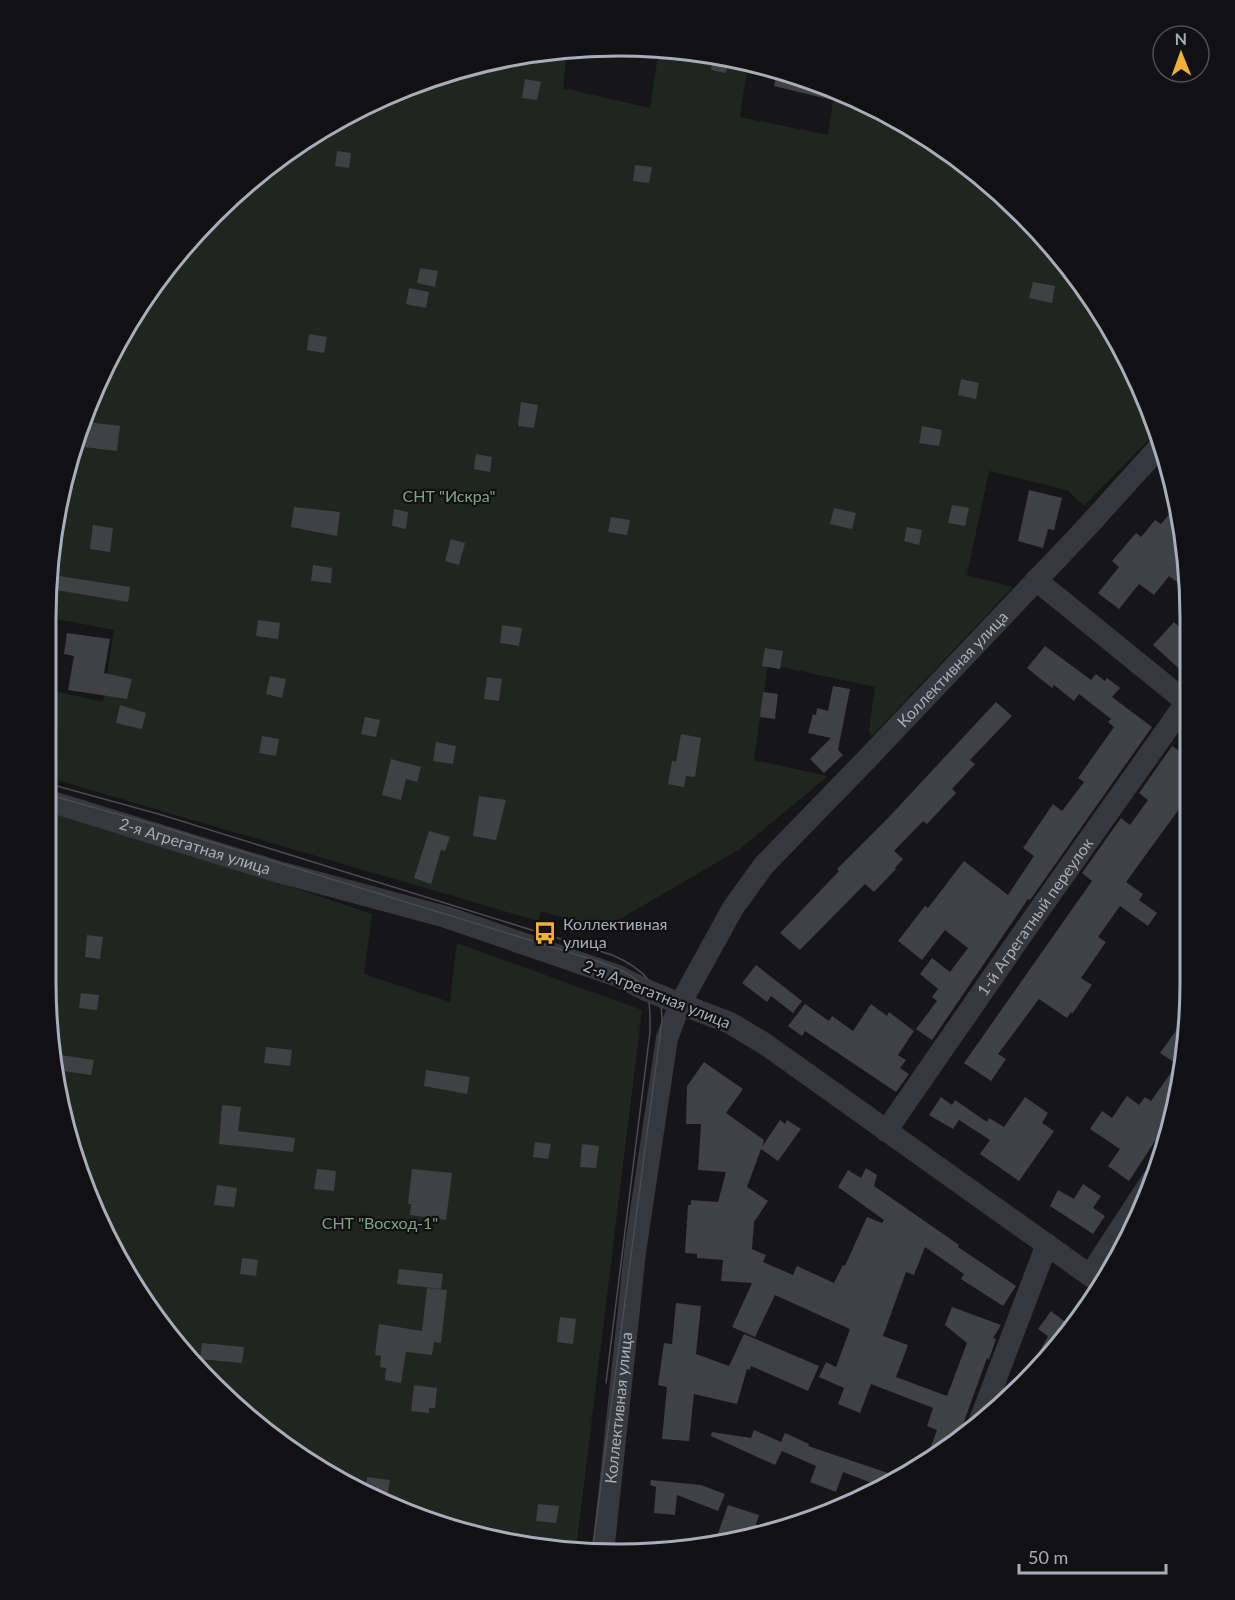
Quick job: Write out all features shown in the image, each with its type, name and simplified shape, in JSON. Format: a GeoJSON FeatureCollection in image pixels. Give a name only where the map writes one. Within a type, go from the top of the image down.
{"type":"FeatureCollection","features":[{"type":"Feature","properties":{"kind":"street","name":"Коллективная улица"},"geometry":{"type":"LineString","coordinates":[[604,1544],[635,1252],[667,1038],[677,1002],[732,908],[764,865],[1086,528],[1154,452]]}},
{"type":"Feature","properties":{"kind":"street"},"geometry":{"type":"LineString","coordinates":[[1036,580],[1180,698]]}},
{"type":"Feature","properties":{"kind":"street","name":"1-й Агрегатный переулок"},"geometry":{"type":"LineString","coordinates":[[886,1131],[1180,709]]}},
{"type":"Feature","properties":{"kind":"street","name":"2-я Агрегатная улица"},"geometry":{"type":"LineString","coordinates":[[56,803],[279,872],[446,917],[618,976],[646,990],[730,1023],[765,1044],[1095,1278]]}},
{"type":"Feature","properties":{"kind":"street"},"geometry":{"type":"LineString","coordinates":[[985,1408],[1047,1245]]}},
{"type":"Feature","properties":{"kind":"green space","name":"СНТ \"Искра\""},"geometry":{"type":"Polygon","coordinates":[[[658,57],[691,60],[747,71],[740,117],[828,135],[833,98],[866,113],[930,150],[988,195],[1015,220],[1063,275],[1085,305],[1122,369],[1150,438],[1084,506],[1067,490],[989,471],[967,575],[1013,587],[871,737],[869,730],[875,687],[768,664],[754,760],[828,776],[740,849],[608,926],[594,927],[541,911],[538,921],[56,780],[56,691],[103,702],[114,630],[56,619],[60,544],[75,472],[85,437],[113,369],[150,305],[195,247],[247,195],[305,150],[369,113],[437,85],[508,66],[566,58],[563,88],[650,108],[658,57]]]}},
{"type":"Feature","properties":{"kind":"green space","name":"СНТ \"Восход-1\""},"geometry":{"type":"Polygon","coordinates":[[[56,810],[90,819],[372,914],[364,974],[450,1002],[457,943],[642,1010],[577,1543],[508,1534],[437,1515],[369,1487],[336,1469],[305,1450],[247,1405],[220,1380],[172,1325],[150,1295],[113,1231],[85,1163],[66,1092],[60,1056],[56,982],[56,810]]]}},
{"type":"Feature","properties":{"kind":"building"},"geometry":{"type":"Polygon","coordinates":[[[712,64],[727,66],[726,73],[711,70],[712,64]]]}},
{"type":"Feature","properties":{"kind":"building"},"geometry":{"type":"Polygon","coordinates":[[[525,79],[541,82],[537,100],[522,98],[525,79]]]}},
{"type":"Feature","properties":{"kind":"building"},"geometry":{"type":"Polygon","coordinates":[[[775,79],[833,98],[832,100],[774,86],[775,79]]]}},
{"type":"Feature","properties":{"kind":"building"},"geometry":{"type":"Polygon","coordinates":[[[337,151],[351,153],[349,168],[335,166],[337,151]]]}},
{"type":"Feature","properties":{"kind":"building"},"geometry":{"type":"Polygon","coordinates":[[[635,165],[652,167],[649,183],[633,181],[635,165]]]}},
{"type":"Feature","properties":{"kind":"building"},"geometry":{"type":"Polygon","coordinates":[[[420,268],[438,271],[435,287],[417,283],[420,268]]]}},
{"type":"Feature","properties":{"kind":"building"},"geometry":{"type":"Polygon","coordinates":[[[1033,282],[1055,286],[1052,303],[1029,298],[1033,282]]]}},
{"type":"Feature","properties":{"kind":"building"},"geometry":{"type":"Polygon","coordinates":[[[409,288],[429,292],[426,308],[406,304],[409,288]]]}},
{"type":"Feature","properties":{"kind":"building"},"geometry":{"type":"Polygon","coordinates":[[[309,334],[327,337],[324,353],[307,350],[309,334]]]}},
{"type":"Feature","properties":{"kind":"building"},"geometry":{"type":"Polygon","coordinates":[[[961,379],[979,383],[976,399],[958,395],[961,379]]]}},
{"type":"Feature","properties":{"kind":"building"},"geometry":{"type":"Polygon","coordinates":[[[521,402],[538,405],[534,428],[518,426],[521,402]]]}},
{"type":"Feature","properties":{"kind":"building"},"geometry":{"type":"Polygon","coordinates":[[[90,422],[120,426],[117,451],[84,447],[90,422]]]}},
{"type":"Feature","properties":{"kind":"building"},"geometry":{"type":"Polygon","coordinates":[[[922,426],[942,430],[939,446],[919,443],[922,426]]]}},
{"type":"Feature","properties":{"kind":"building"},"geometry":{"type":"Polygon","coordinates":[[[476,454],[492,457],[490,472],[474,469],[476,454]]]}},
{"type":"Feature","properties":{"kind":"building"},"geometry":{"type":"Polygon","coordinates":[[[1029,490],[1062,498],[1054,530],[1048,529],[1043,548],[1018,541],[1029,490]]]}},
{"type":"Feature","properties":{"kind":"building"},"geometry":{"type":"Polygon","coordinates":[[[952,505],[969,508],[965,526],[948,523],[952,505]]]}},
{"type":"Feature","properties":{"kind":"building"},"geometry":{"type":"Polygon","coordinates":[[[294,507],[340,512],[337,536],[291,527],[294,507]]]}},
{"type":"Feature","properties":{"kind":"building"},"geometry":{"type":"Polygon","coordinates":[[[834,508],[856,513],[852,529],[830,524],[834,508]]]}},
{"type":"Feature","properties":{"kind":"building"},"geometry":{"type":"Polygon","coordinates":[[[394,509],[408,512],[406,529],[392,526],[394,509]]]}},
{"type":"Feature","properties":{"kind":"building"},"geometry":{"type":"Polygon","coordinates":[[[1170,513],[1178,581],[1169,576],[1154,595],[1139,584],[1119,609],[1098,593],[1119,567],[1112,561],[1136,533],[1141,537],[1155,520],[1161,524],[1170,513]]]}},
{"type":"Feature","properties":{"kind":"building"},"geometry":{"type":"Polygon","coordinates":[[[611,517],[630,520],[627,535],[608,532],[611,517]]]}},
{"type":"Feature","properties":{"kind":"building"},"geometry":{"type":"Polygon","coordinates":[[[93,525],[113,528],[110,552],[90,549],[93,525]]]}},
{"type":"Feature","properties":{"kind":"building"},"geometry":{"type":"Polygon","coordinates":[[[907,527],[922,530],[919,545],[904,541],[907,527]]]}},
{"type":"Feature","properties":{"kind":"building"},"geometry":{"type":"Polygon","coordinates":[[[451,539],[465,543],[459,565],[445,561],[451,539]]]}},
{"type":"Feature","properties":{"kind":"building"},"geometry":{"type":"Polygon","coordinates":[[[313,565],[332,568],[331,583],[311,581],[313,565]]]}},
{"type":"Feature","properties":{"kind":"building"},"geometry":{"type":"Polygon","coordinates":[[[57,576],[130,587],[128,602],[57,590],[57,576]]]}},
{"type":"Feature","properties":{"kind":"building"},"geometry":{"type":"Polygon","coordinates":[[[258,620],[280,623],[278,639],[256,636],[258,620]]]}},
{"type":"Feature","properties":{"kind":"building"},"geometry":{"type":"Polygon","coordinates":[[[1174,622],[1180,627],[1180,669],[1153,645],[1174,622]]]}},
{"type":"Feature","properties":{"kind":"building"},"geometry":{"type":"Polygon","coordinates":[[[502,625],[522,628],[519,646],[500,643],[502,625]]]}},
{"type":"Feature","properties":{"kind":"building"},"geometry":{"type":"Polygon","coordinates":[[[67,633],[110,639],[104,673],[132,679],[127,699],[68,690],[74,656],[64,654],[67,633]]]}},
{"type":"Feature","properties":{"kind":"building"},"geometry":{"type":"Polygon","coordinates":[[[1045,646],[1091,680],[1096,674],[1105,681],[1107,678],[1120,688],[1112,697],[1152,727],[1030,900],[1028,899],[932,1040],[916,1029],[937,1001],[932,997],[938,989],[920,974],[932,958],[950,972],[968,948],[945,930],[922,960],[898,941],[925,906],[928,908],[964,861],[1008,895],[1034,856],[1023,848],[1053,804],[1062,811],[1084,782],[1078,778],[1114,727],[1108,722],[1111,719],[1079,694],[1074,701],[1054,685],[1052,688],[1027,668],[1045,646]]]}},
{"type":"Feature","properties":{"kind":"building"},"geometry":{"type":"Polygon","coordinates":[[[765,648],[783,651],[780,669],[762,666],[765,648]]]}},
{"type":"Feature","properties":{"kind":"building"},"geometry":{"type":"Polygon","coordinates":[[[270,676],[286,679],[282,698],[266,694],[270,676]]]}},
{"type":"Feature","properties":{"kind":"building"},"geometry":{"type":"Polygon","coordinates":[[[487,677],[502,679],[499,701],[484,699],[487,677]]]}},
{"type":"Feature","properties":{"kind":"building"},"geometry":{"type":"Polygon","coordinates":[[[833,686],[850,689],[838,750],[843,755],[824,773],[810,759],[831,738],[808,733],[817,708],[828,711],[833,686]]]}},
{"type":"Feature","properties":{"kind":"building"},"geometry":{"type":"Polygon","coordinates":[[[763,692],[778,694],[775,719],[760,717],[763,692]]]}},
{"type":"Feature","properties":{"kind":"building"},"geometry":{"type":"Polygon","coordinates":[[[996,702],[1012,716],[970,760],[975,764],[952,789],[956,793],[927,824],[923,821],[894,851],[903,859],[896,869],[874,892],[865,884],[800,950],[780,933],[839,871],[837,869],[889,817],[996,702]]]}},
{"type":"Feature","properties":{"kind":"building"},"geometry":{"type":"Polygon","coordinates":[[[120,705],[146,713],[142,729],[116,723],[120,705]]]}},
{"type":"Feature","properties":{"kind":"building"},"geometry":{"type":"Polygon","coordinates":[[[365,717],[380,720],[376,737],[361,734],[365,717]]]}},
{"type":"Feature","properties":{"kind":"building"},"geometry":{"type":"Polygon","coordinates":[[[681,734],[701,738],[695,777],[686,776],[684,787],[668,784],[672,761],[676,762],[681,734]]]}},
{"type":"Feature","properties":{"kind":"building"},"geometry":{"type":"Polygon","coordinates":[[[262,736],[279,739],[276,756],[259,753],[262,736]]]}},
{"type":"Feature","properties":{"kind":"building"},"geometry":{"type":"Polygon","coordinates":[[[436,742],[456,746],[453,764],[433,761],[436,742]]]}},
{"type":"Feature","properties":{"kind":"building"},"geometry":{"type":"Polygon","coordinates":[[[1172,746],[1180,752],[1180,808],[1126,882],[1143,894],[1139,900],[1157,913],[1148,926],[1120,906],[1098,937],[1106,942],[1081,978],[1092,985],[1072,1014],[1071,1012],[1067,1018],[1039,999],[998,1054],[1006,1059],[991,1081],[964,1063],[1092,881],[1082,873],[1121,818],[1130,825],[1148,800],[1139,793],[1172,746]]]}},
{"type":"Feature","properties":{"kind":"building"},"geometry":{"type":"Polygon","coordinates":[[[391,759],[421,767],[417,782],[406,779],[401,800],[382,795],[391,759]]]}},
{"type":"Feature","properties":{"kind":"building"},"geometry":{"type":"Polygon","coordinates":[[[479,796],[506,800],[496,840],[473,836],[479,796]]]}},
{"type":"Feature","properties":{"kind":"building"},"geometry":{"type":"Polygon","coordinates":[[[429,831],[450,837],[445,851],[441,850],[431,884],[414,878],[429,831]]]}},
{"type":"Feature","properties":{"kind":"building"},"geometry":{"type":"Polygon","coordinates":[[[87,935],[103,937],[100,959],[85,957],[87,935]]]}},
{"type":"Feature","properties":{"kind":"building"},"geometry":{"type":"Polygon","coordinates":[[[756,965],[802,1001],[793,1013],[771,996],[767,1002],[742,983],[756,965]]]}},
{"type":"Feature","properties":{"kind":"building"},"geometry":{"type":"Polygon","coordinates":[[[81,993],[99,995],[97,1010],[79,1008],[81,993]]]}},
{"type":"Feature","properties":{"kind":"building"},"geometry":{"type":"Polygon","coordinates":[[[805,1004],[829,1021],[832,1016],[853,1031],[871,1004],[887,1016],[889,1012],[914,1031],[898,1055],[906,1060],[900,1068],[909,1074],[896,1092],[805,1031],[802,1036],[788,1026],[805,1004]]]}},
{"type":"Feature","properties":{"kind":"building"},"geometry":{"type":"Polygon","coordinates":[[[1177,1029],[1174,1062],[1160,1053],[1177,1029]]]}},
{"type":"Feature","properties":{"kind":"building"},"geometry":{"type":"Polygon","coordinates":[[[266,1047],[292,1050],[290,1066],[264,1063],[266,1047]]]}},
{"type":"Feature","properties":{"kind":"building"},"geometry":{"type":"Polygon","coordinates":[[[60,1055],[94,1060],[91,1075],[62,1071],[60,1055]]]}},
{"type":"Feature","properties":{"kind":"building"},"geometry":{"type":"Polygon","coordinates":[[[704,1062],[743,1089],[726,1113],[764,1140],[762,1147],[780,1120],[785,1124],[787,1120],[801,1129],[778,1161],[761,1149],[747,1187],[768,1201],[754,1222],[752,1249],[766,1255],[763,1262],[793,1275],[797,1266],[834,1283],[843,1265],[845,1266],[867,1217],[882,1223],[884,1220],[838,1187],[848,1170],[861,1178],[866,1168],[877,1175],[874,1186],[1016,1286],[1003,1306],[961,1279],[964,1274],[925,1247],[914,1275],[906,1272],[883,1336],[908,1345],[896,1377],[947,1396],[967,1343],[945,1325],[952,1307],[1001,1325],[993,1338],[996,1339],[962,1426],[930,1450],[937,1430],[927,1426],[933,1408],[871,1384],[860,1413],[838,1404],[844,1388],[819,1377],[826,1362],[836,1367],[850,1329],[775,1295],[755,1337],[732,1327],[752,1283],[721,1281],[723,1260],[697,1258],[697,1254],[685,1253],[688,1205],[691,1205],[691,1200],[718,1202],[726,1172],[698,1170],[701,1124],[686,1124],[687,1086],[704,1062]]]}},
{"type":"Feature","properties":{"kind":"building"},"geometry":{"type":"Polygon","coordinates":[[[426,1070],[470,1077],[467,1094],[424,1086],[426,1070]]]}},
{"type":"Feature","properties":{"kind":"building"},"geometry":{"type":"Polygon","coordinates":[[[1173,1070],[1157,1137],[1129,1181],[1108,1166],[1120,1149],[1090,1129],[1102,1111],[1112,1118],[1127,1096],[1139,1105],[1145,1097],[1151,1101],[1173,1070]]]}},
{"type":"Feature","properties":{"kind":"building"},"geometry":{"type":"Polygon","coordinates":[[[941,1097],[952,1105],[955,1100],[987,1122],[989,1118],[1004,1127],[1025,1097],[1048,1113],[1042,1123],[1054,1131],[1019,1181],[980,1154],[990,1140],[959,1120],[953,1129],[929,1115],[941,1097]]]}},
{"type":"Feature","properties":{"kind":"building"},"geometry":{"type":"Polygon","coordinates":[[[222,1105],[241,1107],[238,1131],[295,1138],[293,1152],[219,1144],[222,1105]]]}},
{"type":"Feature","properties":{"kind":"building"},"geometry":{"type":"Polygon","coordinates":[[[535,1142],[551,1144],[548,1159],[533,1157],[535,1142]]]}},
{"type":"Feature","properties":{"kind":"building"},"geometry":{"type":"Polygon","coordinates":[[[582,1144],[599,1146],[596,1168],[580,1167],[582,1144]]]}},
{"type":"Feature","properties":{"kind":"building"},"geometry":{"type":"Polygon","coordinates":[[[317,1169],[336,1171],[334,1191],[314,1189],[317,1169]]]}},
{"type":"Feature","properties":{"kind":"building"},"geometry":{"type":"Polygon","coordinates":[[[412,1169],[452,1173],[446,1220],[410,1215],[411,1204],[408,1204],[412,1169]]]}},
{"type":"Feature","properties":{"kind":"building"},"geometry":{"type":"Polygon","coordinates":[[[1083,1184],[1101,1196],[1093,1208],[1105,1216],[1093,1234],[1050,1206],[1058,1190],[1074,1199],[1083,1184]]]}},
{"type":"Feature","properties":{"kind":"building"},"geometry":{"type":"Polygon","coordinates":[[[217,1185],[237,1188],[234,1207],[214,1205],[217,1185]]]}},
{"type":"Feature","properties":{"kind":"building"},"geometry":{"type":"Polygon","coordinates":[[[242,1258],[258,1260],[256,1276],[240,1274],[242,1258]]]}},
{"type":"Feature","properties":{"kind":"building"},"geometry":{"type":"Polygon","coordinates":[[[399,1269],[443,1274],[441,1289],[397,1284],[399,1269]]]}},
{"type":"Feature","properties":{"kind":"building"},"geometry":{"type":"Polygon","coordinates":[[[427,1288],[447,1290],[441,1343],[434,1342],[432,1355],[406,1352],[401,1383],[385,1380],[386,1368],[380,1367],[381,1356],[375,1355],[379,1324],[422,1331],[427,1288]]]}},
{"type":"Feature","properties":{"kind":"building"},"geometry":{"type":"Polygon","coordinates":[[[676,1303],[701,1306],[696,1354],[729,1366],[744,1334],[819,1366],[808,1391],[751,1366],[750,1370],[747,1369],[737,1404],[694,1394],[689,1441],[662,1439],[667,1387],[658,1385],[664,1343],[672,1344],[676,1303]]]}},
{"type":"Feature","properties":{"kind":"building"},"geometry":{"type":"Polygon","coordinates":[[[1051,1311],[1065,1322],[1037,1356],[1048,1336],[1038,1329],[1051,1311]]]}},
{"type":"Feature","properties":{"kind":"building"},"geometry":{"type":"Polygon","coordinates":[[[560,1317],[576,1319],[573,1344],[557,1342],[560,1317]]]}},
{"type":"Feature","properties":{"kind":"building"},"geometry":{"type":"Polygon","coordinates":[[[202,1343],[244,1347],[242,1363],[200,1358],[202,1343]]]}},
{"type":"Feature","properties":{"kind":"building"},"geometry":{"type":"Polygon","coordinates":[[[414,1385],[437,1388],[435,1408],[429,1408],[429,1413],[411,1411],[414,1385]]]}},
{"type":"Feature","properties":{"kind":"building"},"geometry":{"type":"Polygon","coordinates":[[[754,1430],[781,1442],[785,1433],[809,1444],[808,1446],[890,1474],[873,1483],[843,1472],[836,1492],[810,1482],[816,1466],[782,1451],[775,1465],[711,1436],[712,1432],[751,1438],[754,1430]]]}},
{"type":"Feature","properties":{"kind":"building"},"geometry":{"type":"Polygon","coordinates":[[[367,1477],[390,1480],[387,1495],[366,1485],[367,1477]]]}},
{"type":"Feature","properties":{"kind":"building"},"geometry":{"type":"Polygon","coordinates":[[[651,1480],[701,1485],[725,1494],[718,1511],[677,1495],[675,1515],[654,1513],[656,1487],[650,1485],[651,1480]]]}},
{"type":"Feature","properties":{"kind":"building"},"geometry":{"type":"Polygon","coordinates":[[[538,1504],[559,1506],[556,1523],[536,1521],[538,1504]]]}},
{"type":"Feature","properties":{"kind":"building"},"geometry":{"type":"Polygon","coordinates":[[[728,1505],[759,1515],[755,1527],[717,1536],[728,1505]]]}},
{"type":"Feature","properties":{"kind":"tram line"},"geometry":{"type":"LineString","coordinates":[[56,786],[162,815],[612,955],[641,972],[654,988],[659,998],[662,1020],[593,1543]]}},
{"type":"Feature","properties":{"kind":"tram line"},"geometry":{"type":"LineString","coordinates":[[56,797],[159,826],[595,960],[620,970],[639,983],[645,990],[648,1000],[650,1032],[606,1383]]}},
{"type":"Feature","properties":{"kind":"place","name":"Коллективная улица"},"geometry":{"type":"Point","coordinates":[545,933]}}]}
